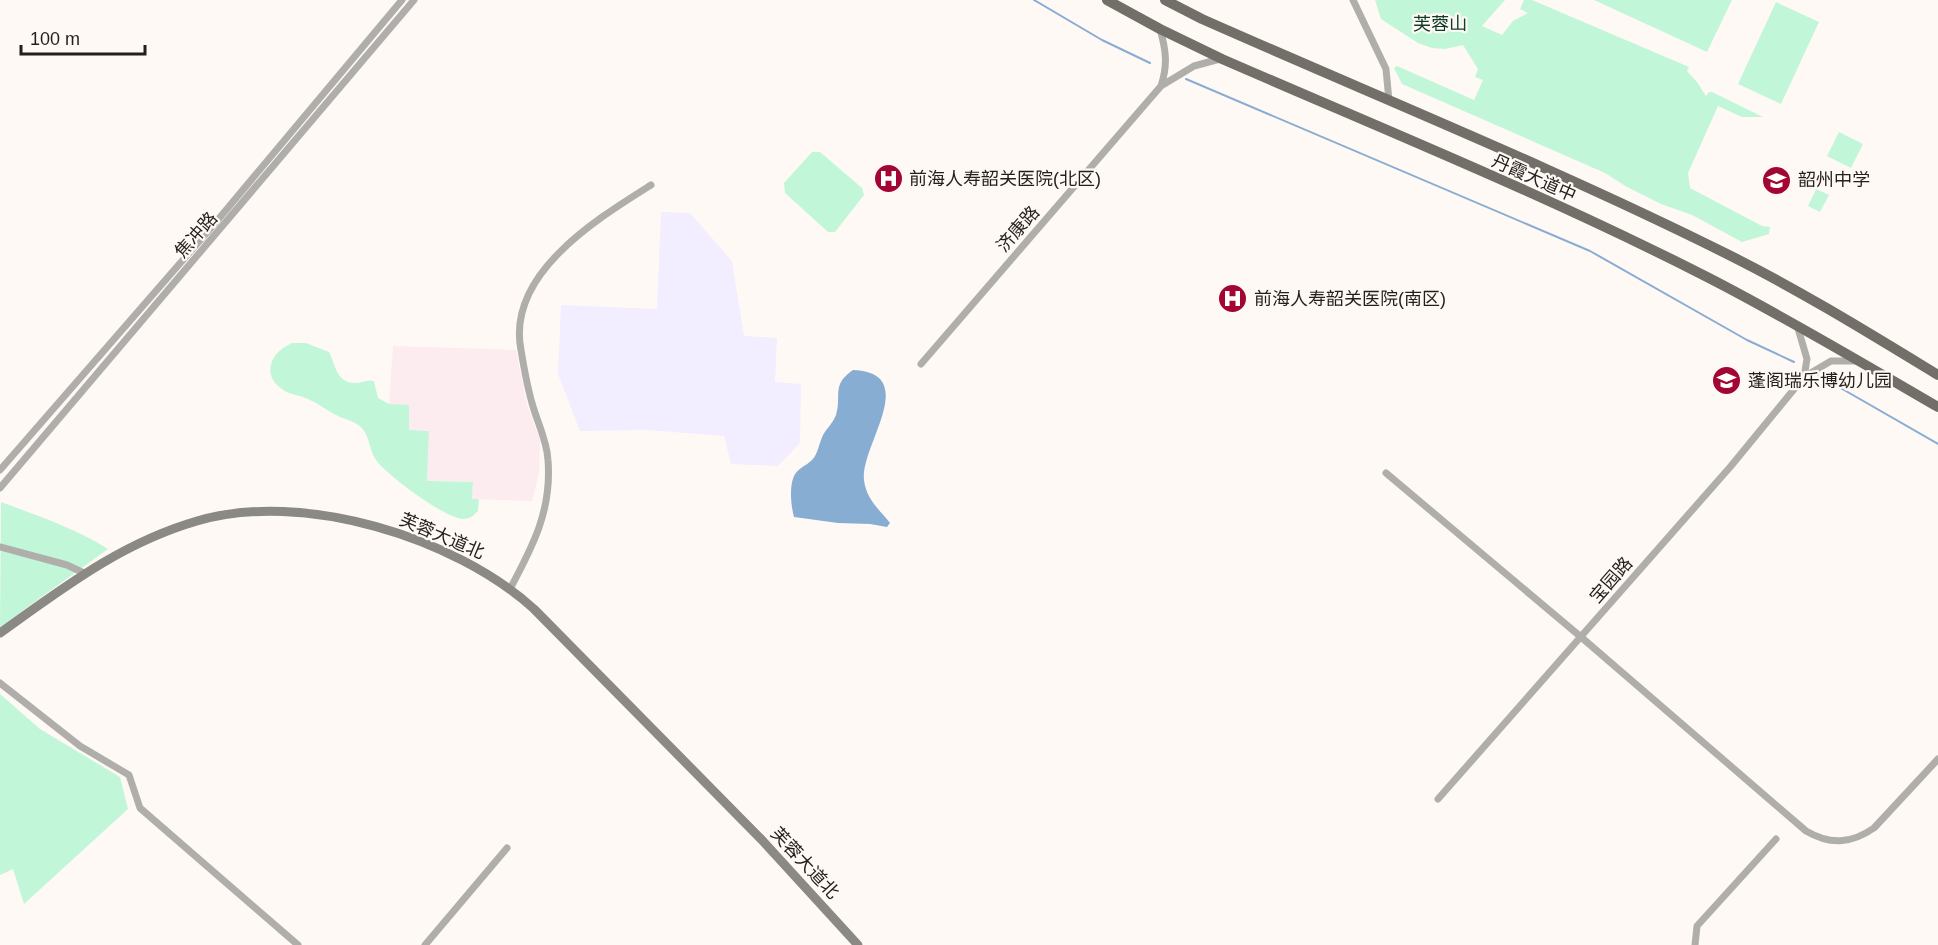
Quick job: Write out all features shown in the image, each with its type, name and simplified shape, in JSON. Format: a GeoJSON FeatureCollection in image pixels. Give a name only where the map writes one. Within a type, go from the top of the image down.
{"type":"FeatureCollection","features":[{"type":"Feature","properties":{"kind":"main road","name":"丹霞大道中"},"geometry":{"type":"LineString","coordinates":[[1107,0],[1222,59],[1606,228],[1797,324],[1938,406]]}},
{"type":"Feature","properties":{"kind":"main road","name":"丹霞大道中"},"geometry":{"type":"LineString","coordinates":[[1165,0],[1202,19],[1604,196],[1730,255],[1826,308],[1938,375]]}},
{"type":"Feature","properties":{"kind":"main road","name":"芙蓉大道北"},"geometry":{"type":"LineString","coordinates":[[0,633],[84,573],[131,546],[198,520],[241,513],[297,512],[344,519],[416,540],[462,559],[510,589],[540,614],[761,839],[858,945]]}},
{"type":"Feature","properties":{"kind":"street","name":"焦冲路"},"geometry":{"type":"LineString","coordinates":[[0,470],[216,222],[402,0]]}},
{"type":"Feature","properties":{"kind":"street","name":"焦冲路"},"geometry":{"type":"LineString","coordinates":[[0,488],[414,0]]}},
{"type":"Feature","properties":{"kind":"street"},"geometry":{"type":"LineString","coordinates":[[1353,0],[1386,69],[1389,101]]}},
{"type":"Feature","properties":{"kind":"street","name":"济康路"},"geometry":{"type":"LineString","coordinates":[[1160,29],[1167,56],[1161,86]]}},
{"type":"Feature","properties":{"kind":"street","name":"济康路"},"geometry":{"type":"LineString","coordinates":[[921,364],[1161,86],[1194,66],[1222,59]]}},
{"type":"Feature","properties":{"kind":"street"},"geometry":{"type":"LineString","coordinates":[[510,589],[537,538],[543,519],[548,484],[548,459],[544,438],[531,402],[520,348],[519,329],[524,306],[550,262],[570,242],[585,228],[651,185]]}},
{"type":"Feature","properties":{"kind":"street"},"geometry":{"type":"LineString","coordinates":[[1797,324],[1807,359],[1804,377]]}},
{"type":"Feature","properties":{"kind":"street","name":"宝园路"},"geometry":{"type":"LineString","coordinates":[[1438,799],[1731,466],[1804,377],[1831,361],[1860,361]]}},
{"type":"Feature","properties":{"kind":"street"},"geometry":{"type":"LineString","coordinates":[[1386,473],[1806,831],[1824,840],[1840,842],[1862,837],[1874,828],[1938,759]]}},
{"type":"Feature","properties":{"kind":"street"},"geometry":{"type":"LineString","coordinates":[[0,547],[67,565],[84,573]]}},
{"type":"Feature","properties":{"kind":"street"},"geometry":{"type":"LineString","coordinates":[[0,683],[80,746],[129,775],[140,808],[298,945]]}},
{"type":"Feature","properties":{"kind":"street"},"geometry":{"type":"LineString","coordinates":[[1695,945],[1697,926],[1776,839]]}},
{"type":"Feature","properties":{"kind":"street"},"geometry":{"type":"LineString","coordinates":[[425,945],[507,848]]}},
{"type":"Feature","properties":{"kind":"shaded area"},"geometry":{"type":"Polygon","coordinates":[[[661,212],[690,213],[732,261],[744,336],[777,338],[775,382],[801,384],[800,443],[778,466],[731,464],[724,436],[647,430],[580,431],[558,374],[561,305],[657,309],[661,212]]]}},
{"type":"Feature","properties":{"kind":"shaded area"},"geometry":{"type":"Polygon","coordinates":[[[393,346],[516,350],[527,405],[540,440],[539,473],[532,501],[472,499],[473,482],[427,481],[429,431],[409,430],[389,404],[393,346]]]}},
{"type":"Feature","properties":{"kind":"green space","name":"芙蓉山"},"geometry":{"type":"Polygon","coordinates":[[[1375,0],[1505,0],[1482,26],[1502,35],[1513,21],[1528,13],[1520,9],[1524,0],[1532,0],[1689,67],[1687,71],[1706,96],[1712,92],[1763,117],[1742,117],[1718,106],[1688,173],[1690,188],[1762,226],[1770,227],[1769,234],[1742,242],[1692,215],[1661,204],[1627,187],[1605,173],[1402,84],[1394,68],[1397,66],[1474,100],[1483,80],[1475,77],[1478,69],[1463,45],[1445,49],[1432,48],[1418,43],[1381,19],[1375,0]]]}},
{"type":"Feature","properties":{"kind":"green space"},"geometry":{"type":"Polygon","coordinates":[[[1594,0],[1732,0],[1707,52],[1594,0]]]}},
{"type":"Feature","properties":{"kind":"green space"},"geometry":{"type":"Polygon","coordinates":[[[1776,2],[1819,22],[1781,104],[1738,84],[1776,2]]]}},
{"type":"Feature","properties":{"kind":"green space"},"geometry":{"type":"Polygon","coordinates":[[[1839,132],[1863,144],[1851,168],[1827,156],[1839,132]]]}},
{"type":"Feature","properties":{"kind":"green space"},"geometry":{"type":"Polygon","coordinates":[[[812,152],[820,152],[862,188],[864,195],[835,232],[828,232],[785,193],[784,183],[812,152]]]}},
{"type":"Feature","properties":{"kind":"green space"},"geometry":{"type":"Polygon","coordinates":[[[1816,189],[1829,195],[1820,212],[1808,206],[1816,189]]]}},
{"type":"Feature","properties":{"kind":"green space"},"geometry":{"type":"Polygon","coordinates":[[[292,343],[306,343],[329,352],[344,380],[355,383],[374,381],[378,398],[389,404],[409,405],[409,430],[429,431],[427,481],[473,482],[472,499],[479,499],[478,511],[471,517],[463,519],[454,517],[430,504],[382,467],[376,460],[361,427],[312,401],[285,391],[275,383],[271,377],[271,363],[279,351],[292,343]]]}},
{"type":"Feature","properties":{"kind":"green space"},"geometry":{"type":"Polygon","coordinates":[[[1,502],[42,517],[108,549],[0,627],[1,502]]]}},
{"type":"Feature","properties":{"kind":"green space"},"geometry":{"type":"Polygon","coordinates":[[[0,694],[40,729],[120,777],[128,809],[24,904],[13,869],[0,875],[0,694]]]}},
{"type":"Feature","properties":{"kind":"water"},"geometry":{"type":"Polygon","coordinates":[[[853,370],[873,374],[883,384],[886,397],[865,466],[864,480],[870,498],[890,523],[887,527],[794,517],[793,513],[792,480],[798,471],[816,455],[823,435],[836,415],[838,391],[842,381],[853,370]]]}},
{"type":"Feature","properties":{"kind":"waterway"},"geometry":{"type":"LineString","coordinates":[[1034,0],[1102,40],[1150,63]]}},
{"type":"Feature","properties":{"kind":"waterway"},"geometry":{"type":"LineString","coordinates":[[1186,79],[1590,251],[1747,340],[1794,362]]}},
{"type":"Feature","properties":{"kind":"waterway"},"geometry":{"type":"LineString","coordinates":[[1818,375],[1938,444]]}},
{"type":"Feature","properties":{"kind":"place","name":"前海人寿韶关医院(北区)"},"geometry":{"type":"Point","coordinates":[888,179]}},
{"type":"Feature","properties":{"kind":"place","name":"韶州中学"},"geometry":{"type":"Point","coordinates":[1777,180]}},
{"type":"Feature","properties":{"kind":"place","name":"前海人寿韶关医院(南区)"},"geometry":{"type":"Point","coordinates":[1233,299]}},
{"type":"Feature","properties":{"kind":"place","name":"蓬阁瑞乐博幼儿园"},"geometry":{"type":"Point","coordinates":[1727,381]}}]}
